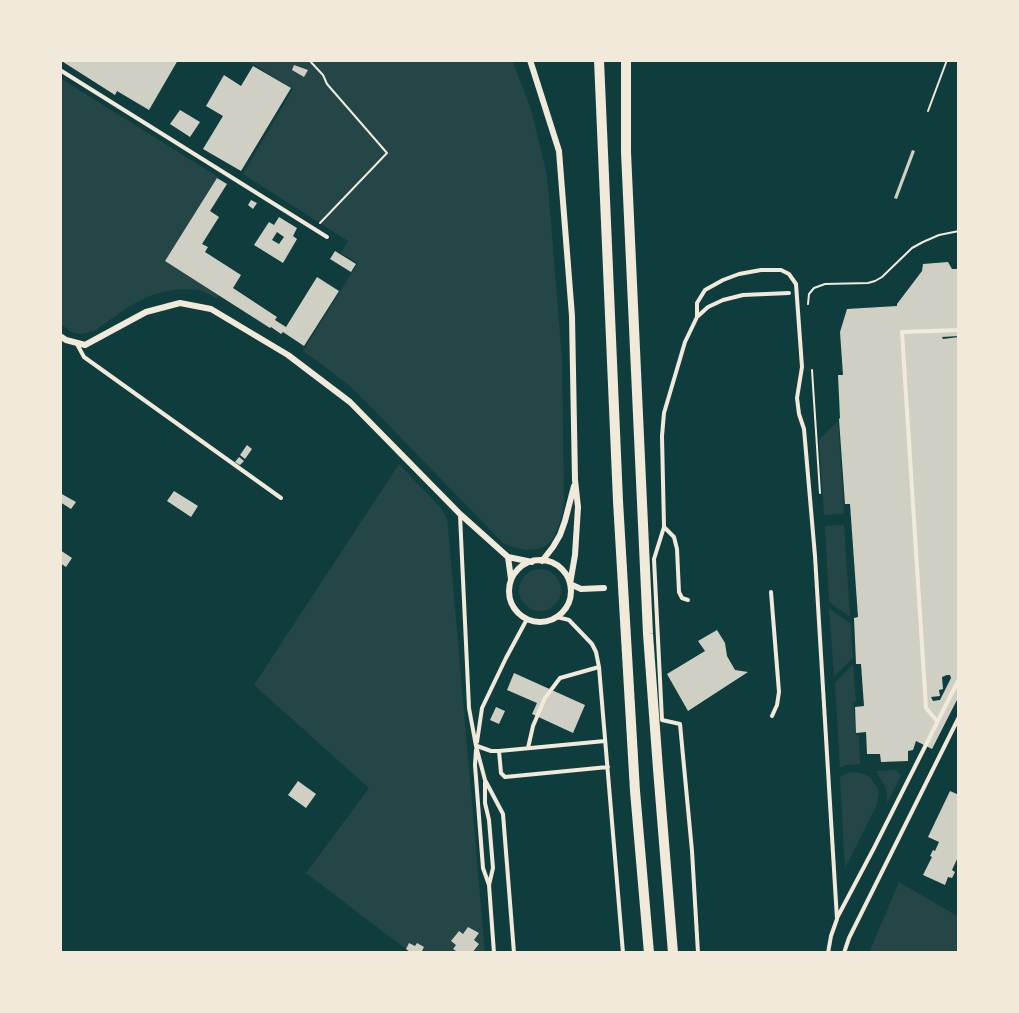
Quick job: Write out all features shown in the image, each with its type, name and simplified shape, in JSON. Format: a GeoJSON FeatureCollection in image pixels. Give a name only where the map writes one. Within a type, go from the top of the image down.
{"type":"FeatureCollection","features":[{"type":"Feature","properties":{"kind":"main road"},"geometry":{"type":"LineString","coordinates":[[599,60],[618,501],[635,791],[649,953]]}},
{"type":"Feature","properties":{"kind":"main road"},"geometry":{"type":"LineString","coordinates":[[626,60],[626,152],[648,634],[673,953]]}},
{"type":"Feature","properties":{"kind":"street"},"geometry":{"type":"LineString","coordinates":[[530,60],[559,151],[572,316],[575,480],[578,507],[568,604],[557,617],[542,622],[527,619],[511,603],[509,587],[511,579],[523,566],[532,562]]}},
{"type":"Feature","properties":{"kind":"street"},"geometry":{"type":"LineString","coordinates":[[60,336],[85,345],[146,312],[180,303],[211,309],[288,355],[350,402],[460,514],[508,557],[552,563],[567,577],[570,584],[581,589],[604,588]]}},
{"type":"Feature","properties":{"kind":"street"},"geometry":{"type":"LineString","coordinates":[[542,561],[554,547],[560,535],[575,480]]}},
{"type":"Feature","properties":{"kind":"street"},"geometry":{"type":"LineString","coordinates":[[508,557],[511,579]]}},
{"type":"Feature","properties":{"kind":"lane"},"geometry":{"type":"LineString","coordinates":[[60,70],[327,237]]}},
{"type":"Feature","properties":{"kind":"lane"},"geometry":{"type":"LineString","coordinates":[[698,953],[692,851],[680,724],[662,720],[654,560],[664,527],[662,436],[664,413],[686,342],[697,317],[697,303],[705,290],[723,280],[761,270],[781,270],[789,274],[796,284],[801,367],[796,398],[804,429],[815,556],[837,919]]}},
{"type":"Feature","properties":{"kind":"lane"},"geometry":{"type":"LineString","coordinates":[[697,317],[708,307],[723,300],[743,295],[789,292]]}},
{"type":"Feature","properties":{"kind":"lane"},"geometry":{"type":"LineString","coordinates":[[937,721],[926,708],[902,332],[959,330]]}},
{"type":"Feature","properties":{"kind":"lane"},"geometry":{"type":"LineString","coordinates":[[76,343],[84,357],[281,498]]}},
{"type":"Feature","properties":{"kind":"lane"},"geometry":{"type":"LineString","coordinates":[[460,514],[469,708],[485,780],[503,814],[514,953]]}},
{"type":"Feature","properties":{"kind":"lane"},"geometry":{"type":"LineString","coordinates":[[664,527],[674,537],[677,549],[679,592],[682,598],[688,600]]}},
{"type":"Feature","properties":{"kind":"lane"},"geometry":{"type":"LineString","coordinates":[[771,592],[779,692],[772,716]]}},
{"type":"Feature","properties":{"kind":"lane"},"geometry":{"type":"LineString","coordinates":[[557,617],[569,620],[592,644],[599,667],[623,953]]}},
{"type":"Feature","properties":{"kind":"lane"},"geometry":{"type":"LineString","coordinates":[[494,953],[489,885],[483,868],[475,765],[476,746],[482,708],[527,619]]}},
{"type":"Feature","properties":{"kind":"lane"},"geometry":{"type":"LineString","coordinates":[[528,748],[533,726],[545,698],[560,678],[599,667]]}},
{"type":"Feature","properties":{"kind":"lane"},"geometry":{"type":"LineString","coordinates":[[828,953],[837,919],[959,679]]}},
{"type":"Feature","properties":{"kind":"lane"},"geometry":{"type":"LineString","coordinates":[[844,953],[849,938],[959,717]]}},
{"type":"Feature","properties":{"kind":"lane"},"geometry":{"type":"LineString","coordinates":[[476,746],[491,751],[500,751],[605,741]]}},
{"type":"Feature","properties":{"kind":"lane"},"geometry":{"type":"LineString","coordinates":[[500,751],[501,772],[505,777],[608,767]]}},
{"type":"Feature","properties":{"kind":"lane"},"geometry":{"type":"LineString","coordinates":[[485,780],[485,802],[489,820],[493,868],[489,885]]}},
{"type":"Feature","properties":{"kind":"path"},"geometry":{"type":"LineString","coordinates":[[309,60],[387,153],[323,218],[315,230]]}},
{"type":"Feature","properties":{"kind":"path"},"geometry":{"type":"LineString","coordinates":[[928,111],[947,60]]}},
{"type":"Feature","properties":{"kind":"path"},"geometry":{"type":"LineString","coordinates":[[808,314],[807,302],[814,288],[825,284],[875,281],[923,242],[939,235],[959,231]]}},
{"type":"Feature","properties":{"kind":"path"},"geometry":{"type":"LineString","coordinates":[[811,361],[820,500]]}},
{"type":"Feature","properties":{"kind":"shaded area"},"geometry":{"type":"Polygon","coordinates":[[[246,60],[512,60],[531,109],[547,175],[562,358],[564,501],[557,530],[553,539],[546,546],[525,550],[503,543],[351,387],[303,351],[358,263],[341,253],[348,241],[243,174],[293,89],[246,60]]]}},
{"type":"Feature","properties":{"kind":"shaded area"},"geometry":{"type":"Polygon","coordinates":[[[60,78],[218,177],[165,261],[219,295],[216,298],[200,290],[181,289],[162,292],[130,306],[94,331],[83,334],[74,333],[60,324],[60,78]]]}},
{"type":"Feature","properties":{"kind":"shaded area"},"geometry":{"type":"Polygon","coordinates":[[[838,421],[844,514],[824,515],[819,440],[838,421]]]}},
{"type":"Feature","properties":{"kind":"shaded area"},"geometry":{"type":"Polygon","coordinates":[[[399,464],[440,507],[447,519],[485,953],[411,953],[306,873],[369,788],[254,685],[399,464]]]}},
{"type":"Feature","properties":{"kind":"shaded area"},"geometry":{"type":"Polygon","coordinates":[[[844,525],[850,617],[829,602],[825,526],[844,525]]]}},
{"type":"Feature","properties":{"kind":"shaded area"},"geometry":{"type":"Polygon","coordinates":[[[540,569],[555,575],[561,590],[555,605],[540,611],[525,605],[519,590],[525,575],[540,569]]]}},
{"type":"Feature","properties":{"kind":"shaded area"},"geometry":{"type":"Polygon","coordinates":[[[829,608],[851,624],[853,658],[834,676],[829,608]]]}},
{"type":"Feature","properties":{"kind":"shaded area"},"geometry":{"type":"Polygon","coordinates":[[[853,664],[856,702],[853,701],[856,735],[859,735],[860,764],[840,768],[835,683],[853,664]]]}},
{"type":"Feature","properties":{"kind":"shaded area"},"geometry":{"type":"Polygon","coordinates":[[[895,770],[901,775],[887,803],[886,788],[876,771],[895,770]]]}},
{"type":"Feature","properties":{"kind":"shaded area"},"geometry":{"type":"Polygon","coordinates":[[[850,772],[870,777],[879,792],[877,805],[845,868],[840,777],[850,772]]]}},
{"type":"Feature","properties":{"kind":"shaded area"},"geometry":{"type":"Polygon","coordinates":[[[899,882],[959,917],[959,953],[869,953],[899,882]]]}},
{"type":"Feature","properties":{"kind":"building"},"geometry":{"type":"Polygon","coordinates":[[[60,60],[178,60],[149,110],[117,91],[115,95],[60,60]]]}},
{"type":"Feature","properties":{"kind":"building"},"geometry":{"type":"Polygon","coordinates":[[[294,65],[308,70],[304,77],[292,70],[294,65]]]}},
{"type":"Feature","properties":{"kind":"building"},"geometry":{"type":"Polygon","coordinates":[[[253,66],[291,88],[241,171],[203,149],[223,116],[206,106],[224,75],[241,86],[253,66]]]}},
{"type":"Feature","properties":{"kind":"building"},"geometry":{"type":"Polygon","coordinates":[[[180,110],[200,122],[190,137],[170,124],[180,110]]]}},
{"type":"Feature","properties":{"kind":"building"},"geometry":{"type":"Polygon","coordinates":[[[912,150],[915,151],[897,199],[894,198],[912,150]]]}},
{"type":"Feature","properties":{"kind":"building"},"geometry":{"type":"Polygon","coordinates":[[[217,178],[227,184],[210,211],[219,217],[202,244],[208,247],[205,252],[241,275],[233,288],[277,317],[275,320],[286,327],[317,277],[339,291],[304,346],[283,332],[281,334],[270,328],[165,261],[217,178]]]}},
{"type":"Feature","properties":{"kind":"building"},"geometry":{"type":"Polygon","coordinates":[[[251,200],[257,203],[253,209],[248,205],[251,200]]]}},
{"type":"Feature","properties":{"kind":"building"},"geometry":{"type":"Polygon","coordinates":[[[279,217],[297,228],[293,236],[297,239],[283,263],[254,245],[269,222],[274,225],[279,217]],[[277,232],[272,240],[279,244],[284,237],[277,232]]]}},
{"type":"Feature","properties":{"kind":"building"},"geometry":{"type":"Polygon","coordinates":[[[335,251],[356,264],[351,272],[330,259],[335,251]]]}},
{"type":"Feature","properties":{"kind":"building"},"geometry":{"type":"Polygon","coordinates":[[[948,262],[952,269],[959,269],[959,336],[942,337],[943,339],[959,337],[959,696],[932,749],[916,741],[913,750],[908,751],[908,761],[881,762],[880,754],[867,754],[866,732],[856,733],[855,707],[864,706],[861,664],[856,664],[854,618],[858,617],[850,504],[845,504],[839,419],[838,375],[843,375],[840,332],[847,309],[897,306],[922,271],[923,264],[948,262]],[[950,675],[942,677],[943,689],[939,690],[940,696],[931,697],[933,701],[940,700],[951,678],[950,675]]]}},
{"type":"Feature","properties":{"kind":"building"},"geometry":{"type":"Polygon","coordinates":[[[247,445],[252,449],[245,459],[240,455],[247,445]]]}},
{"type":"Feature","properties":{"kind":"building"},"geometry":{"type":"Polygon","coordinates":[[[239,457],[244,461],[240,465],[235,462],[239,457]]]}},
{"type":"Feature","properties":{"kind":"building"},"geometry":{"type":"Polygon","coordinates":[[[174,491],[198,506],[191,517],[167,501],[174,491]]]}},
{"type":"Feature","properties":{"kind":"building"},"geometry":{"type":"Polygon","coordinates":[[[60,493],[76,502],[71,509],[60,502],[60,493]]]}},
{"type":"Feature","properties":{"kind":"building"},"geometry":{"type":"Polygon","coordinates":[[[60,550],[72,558],[66,567],[60,563],[60,550]]]}},
{"type":"Feature","properties":{"kind":"building"},"geometry":{"type":"Polygon","coordinates":[[[717,630],[725,643],[727,656],[735,670],[748,672],[688,711],[667,674],[705,651],[698,641],[717,630]]]}},
{"type":"Feature","properties":{"kind":"building"},"geometry":{"type":"Polygon","coordinates":[[[514,673],[585,705],[573,733],[532,714],[537,703],[507,690],[514,673]]]}},
{"type":"Feature","properties":{"kind":"building"},"geometry":{"type":"Polygon","coordinates":[[[496,707],[505,711],[499,724],[490,720],[496,707]]]}},
{"type":"Feature","properties":{"kind":"building"},"geometry":{"type":"Polygon","coordinates":[[[298,781],[316,794],[306,808],[288,795],[298,781]]]}},
{"type":"Feature","properties":{"kind":"building"},"geometry":{"type":"Polygon","coordinates":[[[950,791],[959,795],[959,855],[952,870],[955,872],[952,878],[948,877],[945,885],[923,875],[932,857],[930,856],[939,842],[928,837],[950,791]]]}},
{"type":"Feature","properties":{"kind":"building"},"geometry":{"type":"Polygon","coordinates":[[[468,927],[479,933],[474,940],[479,944],[472,953],[459,953],[453,949],[456,945],[451,941],[459,931],[463,934],[468,927]]]}},
{"type":"Feature","properties":{"kind":"building"},"geometry":{"type":"Polygon","coordinates":[[[409,943],[415,946],[417,943],[424,947],[421,953],[409,953],[406,949],[409,943]]]}}]}
